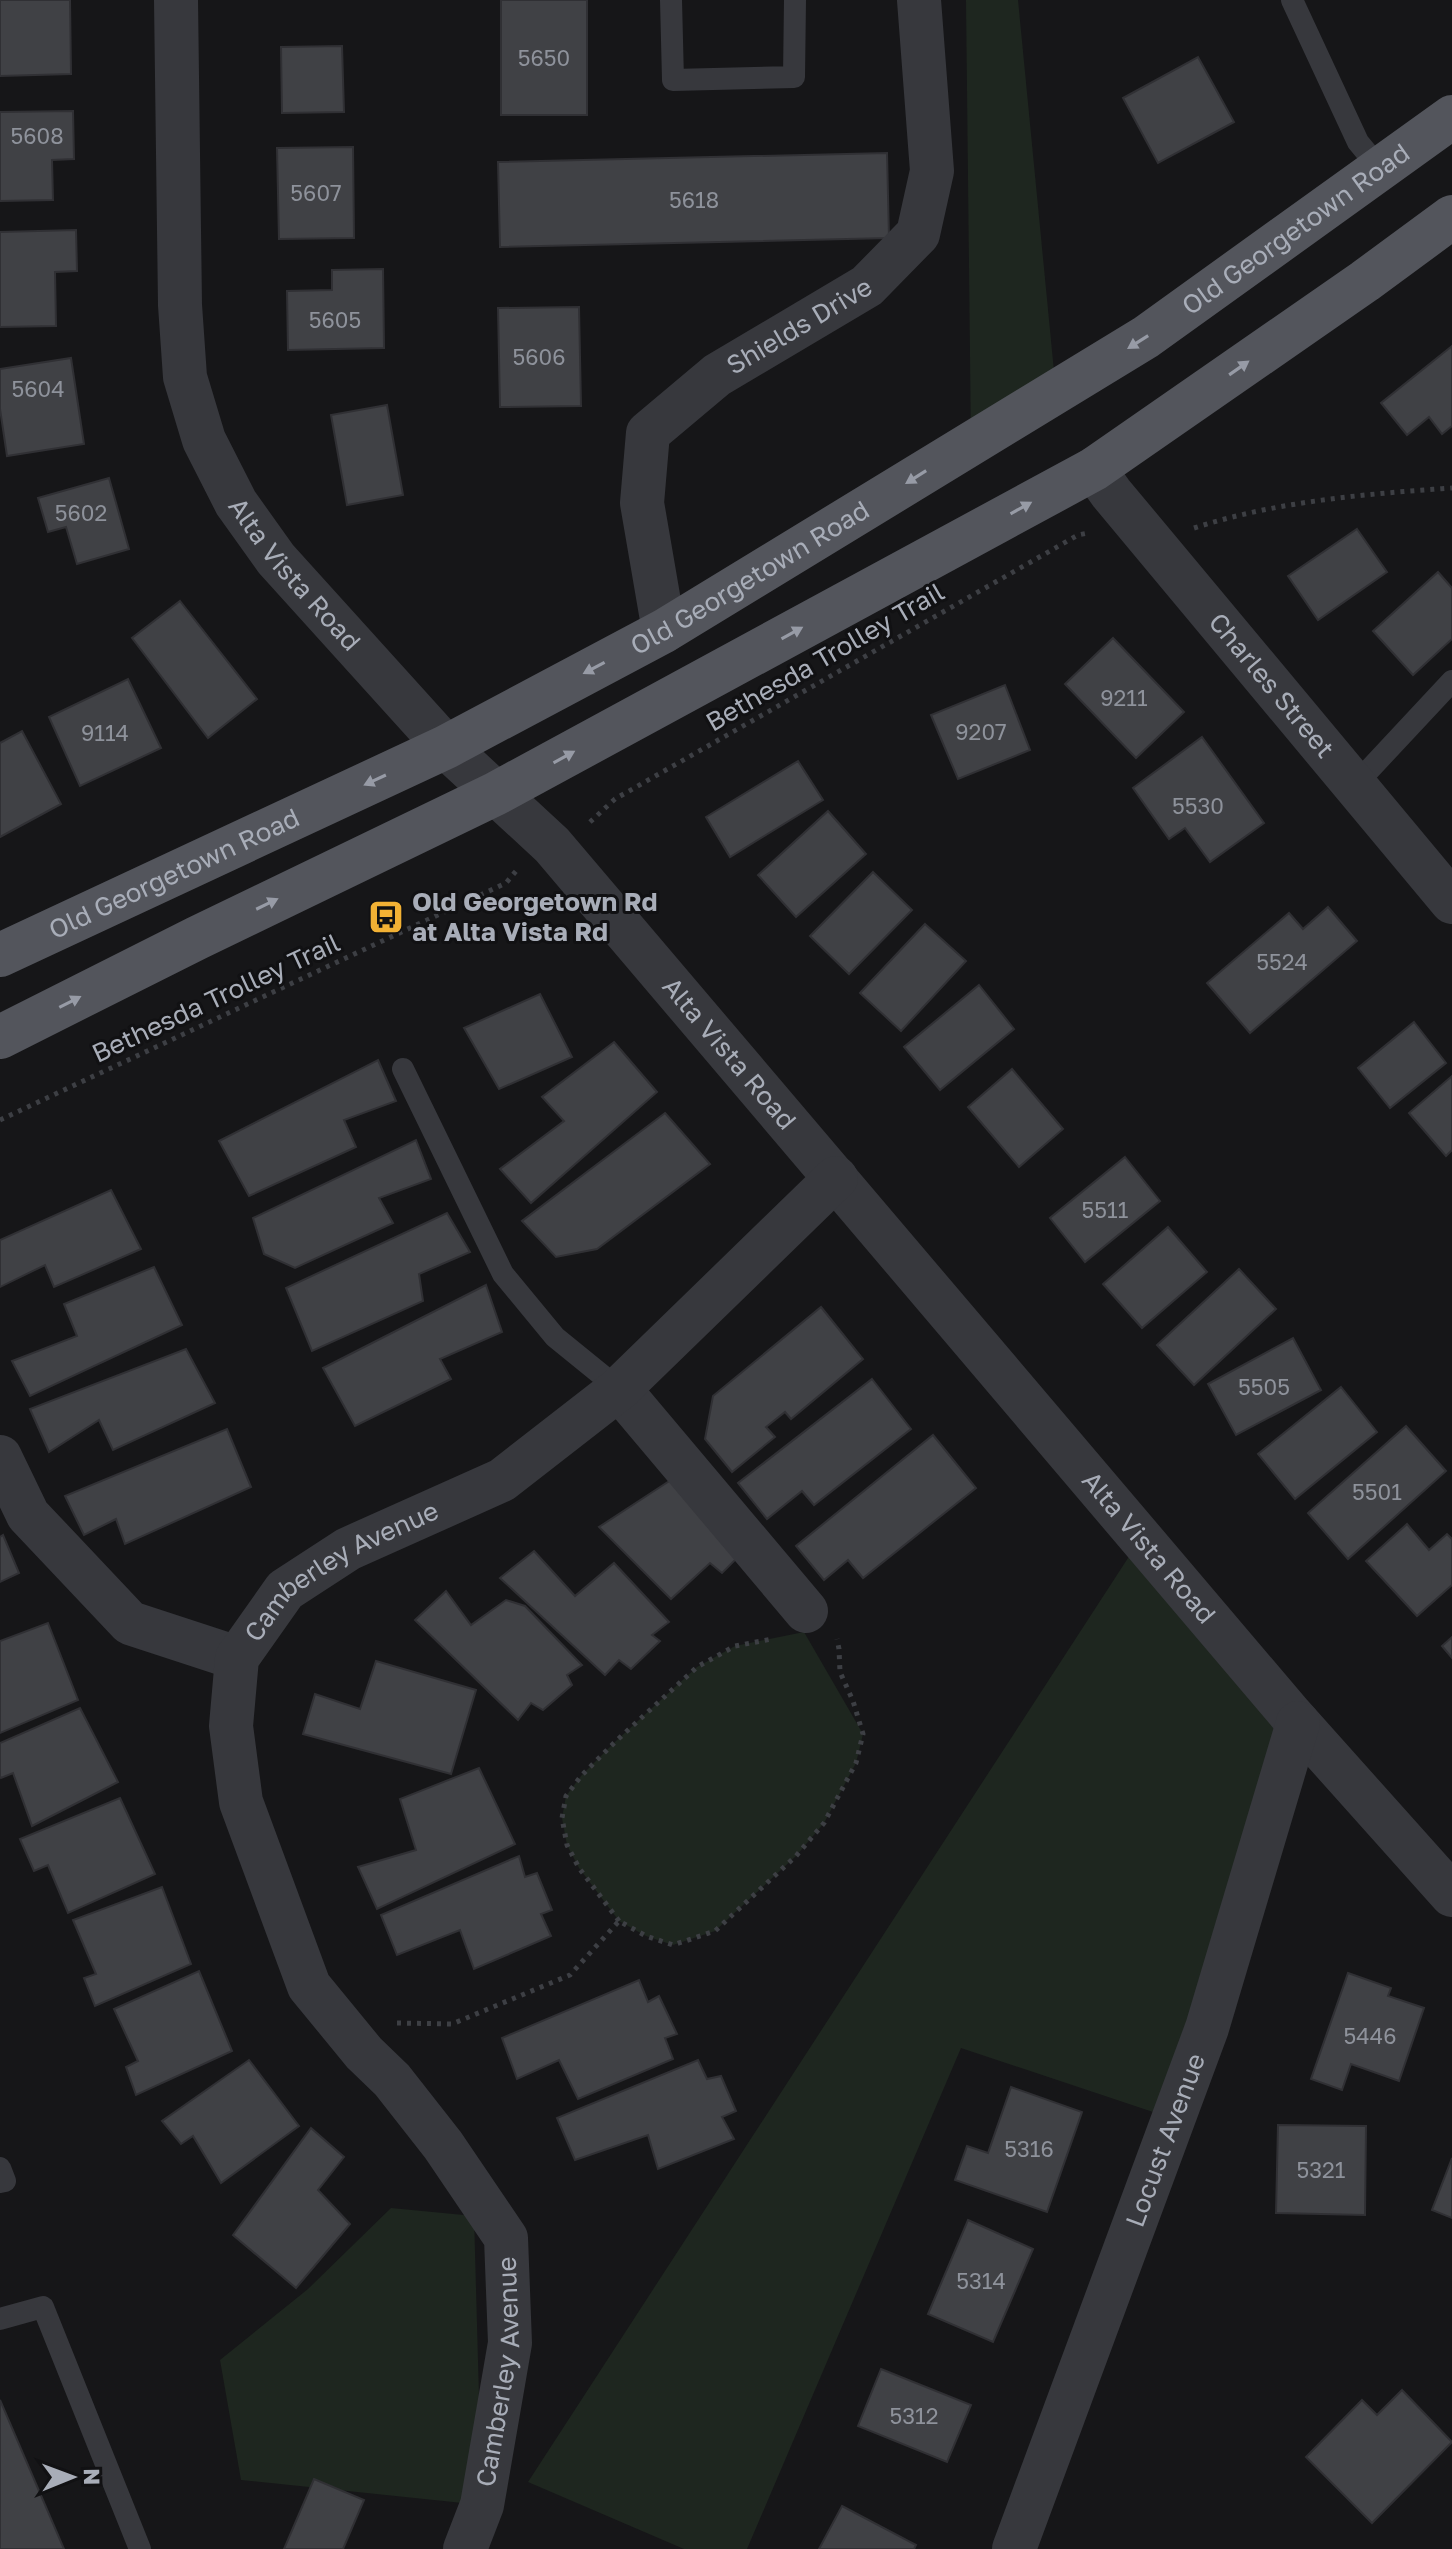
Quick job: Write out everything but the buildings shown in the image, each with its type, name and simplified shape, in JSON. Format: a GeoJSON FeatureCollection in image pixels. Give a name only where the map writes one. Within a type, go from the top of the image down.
{"type":"FeatureCollection","features":[{"type":"Feature","properties":{"kind":"main road","name":"Old Georgetown Road"},"geometry":{"type":"LineString","coordinates":[[0,955],[446,747],[664,631],[1146,337],[1452,117]]}},
{"type":"Feature","properties":{"kind":"main road"},"geometry":{"type":"LineString","coordinates":[[0,1037],[495,794],[1094,469],[1452,217]]}},
{"type":"Feature","properties":{"kind":"street","name":"Alta Vista Road"},"geometry":{"type":"LineString","coordinates":[[176,0],[180,305],[185,377],[204,440],[236,503],[276,559],[446,747],[552,845],[1298,1723],[1452,1895]]}},
{"type":"Feature","properties":{"kind":"street","name":"Shields Drive"},"geometry":{"type":"LineString","coordinates":[[664,631],[642,503],[648,433],[717,375],[867,286],[918,234],[932,171],[919,0]]}},
{"type":"Feature","properties":{"kind":"street","name":"Charles Street"},"geometry":{"type":"LineString","coordinates":[[1094,469],[1452,902]]}},
{"type":"Feature","properties":{"kind":"street","name":"Camberley Avenue"},"geometry":{"type":"LineString","coordinates":[[465,2549],[482,2505],[510,2343],[506,2238],[443,2145],[392,2080],[364,2053],[309,1986],[241,1802],[231,1726],[237,1658],[285,1590],[348,1549],[502,1480],[619,1389],[836,1178]]}},
{"type":"Feature","properties":{"kind":"street"},"geometry":{"type":"LineString","coordinates":[[619,1389],[805,1627]]}},
{"type":"Feature","properties":{"kind":"street"},"geometry":{"type":"LineString","coordinates":[[0,1457],[28,1515],[130,1623],[237,1658]]}},
{"type":"Feature","properties":{"kind":"street","name":"Locust Avenue"},"geometry":{"type":"LineString","coordinates":[[1014,2549],[1207,2028],[1298,1723]]}},
{"type":"Feature","properties":{"kind":"lane"},"geometry":{"type":"LineString","coordinates":[[671,0],[673,80],[794,77],[795,0]]}},
{"type":"Feature","properties":{"kind":"lane"},"geometry":{"type":"LineString","coordinates":[[1292,0],[1358,142],[1381,170]]}},
{"type":"Feature","properties":{"kind":"lane"},"geometry":{"type":"LineString","coordinates":[[1355,785],[1452,681]]}},
{"type":"Feature","properties":{"kind":"lane"},"geometry":{"type":"LineString","coordinates":[[403,1069],[503,1274],[555,1337],[619,1389]]}},
{"type":"Feature","properties":{"kind":"lane"},"geometry":{"type":"LineString","coordinates":[[0,2168],[5,2181],[0,2182]]}},
{"type":"Feature","properties":{"kind":"lane"},"geometry":{"type":"LineString","coordinates":[[0,2319],[43,2307],[140,2549]]}},
{"type":"Feature","properties":{"kind":"path"},"geometry":{"type":"LineString","coordinates":[[1183,523],[1192,529],[1233,516],[1318,500],[1452,488]]}},
{"type":"Feature","properties":{"kind":"path","name":"Bethesda Trolley Trail"},"geometry":{"type":"LineString","coordinates":[[584,829],[615,799],[1078,535],[1094,532]]}},
{"type":"Feature","properties":{"kind":"path","name":"Bethesda Trolley Trail"},"geometry":{"type":"LineString","coordinates":[[0,1120],[506,883],[516,871]]}},
{"type":"Feature","properties":{"kind":"path"},"geometry":{"type":"LineString","coordinates":[[805,1627],[839,1649],[840,1672],[863,1734],[856,1763],[824,1823],[796,1856],[715,1931],[673,1945],[646,1936],[619,1921],[579,1868],[567,1845],[562,1818],[566,1796],[581,1776],[697,1667],[735,1646],[805,1627]]}},
{"type":"Feature","properties":{"kind":"path"},"geometry":{"type":"LineString","coordinates":[[364,2053],[397,2023],[452,2024],[570,1975],[619,1921]]}},
{"type":"Feature","properties":{"kind":"shaded area"},"geometry":{"type":"Polygon","coordinates":[[[966,0],[1018,0],[1056,392],[971,443],[966,0]]]}},
{"type":"Feature","properties":{"kind":"shaded area"},"geometry":{"type":"Polygon","coordinates":[[[1141,1538],[1291,1715],[1174,2119],[961,2048],[747,2549],[684,2549],[528,2482],[1141,1538]]]}},
{"type":"Feature","properties":{"kind":"shaded area"},"geometry":{"type":"Polygon","coordinates":[[[804,1632],[863,1734],[856,1763],[824,1823],[796,1856],[715,1931],[673,1945],[646,1936],[619,1921],[579,1868],[567,1845],[562,1818],[566,1796],[616,1741],[697,1667],[735,1646],[804,1632]]]}},
{"type":"Feature","properties":{"kind":"shaded area"},"geometry":{"type":"Polygon","coordinates":[[[391,2208],[474,2216],[482,2505],[241,2480],[220,2360],[308,2289],[391,2208]]]}},
{"type":"Feature","properties":{"kind":"place","name":"Old Georgetown Rd at Alta Vista Rd"},"geometry":{"type":"Point","coordinates":[386,917]}}]}
